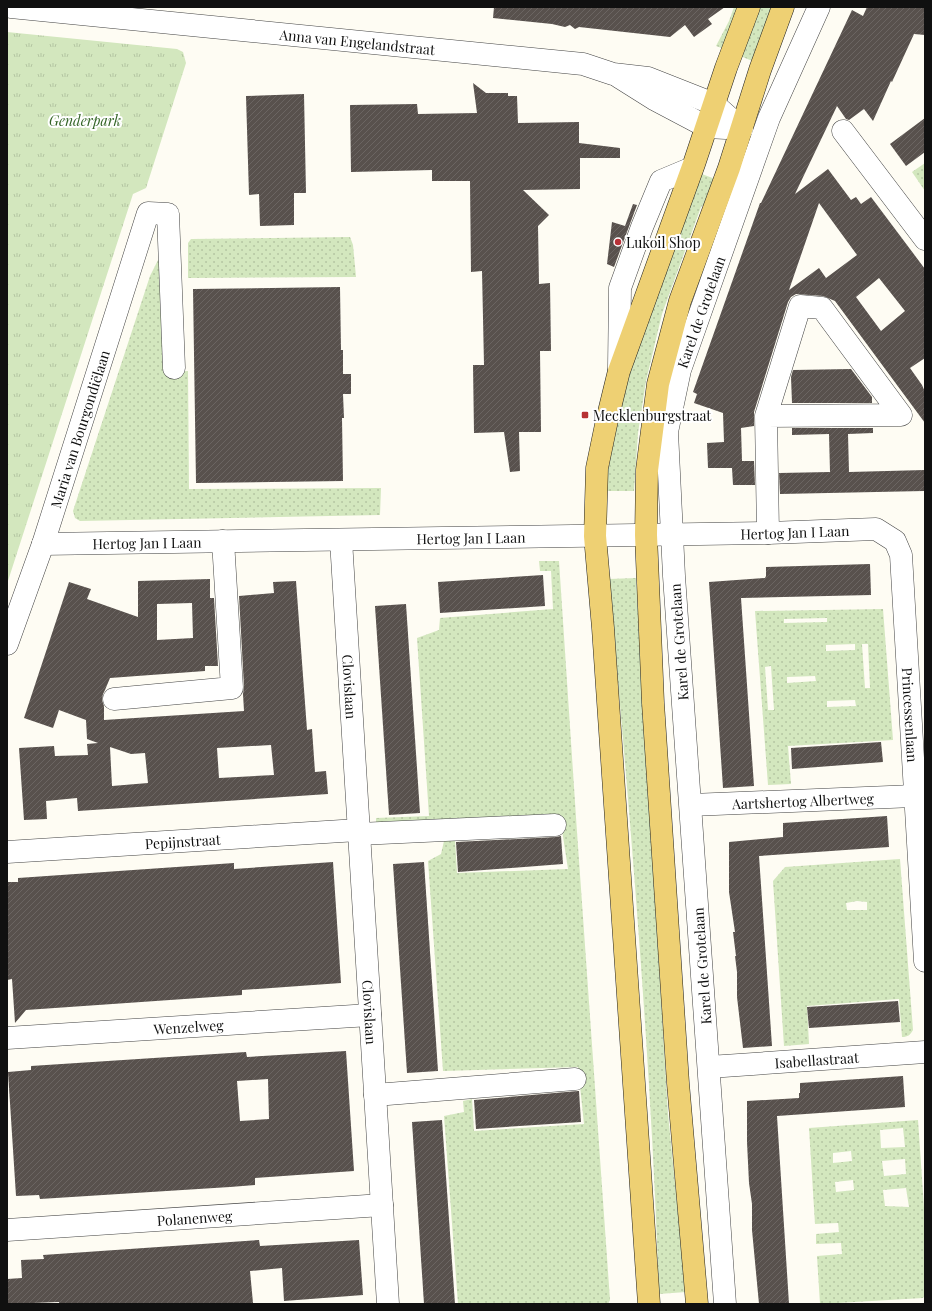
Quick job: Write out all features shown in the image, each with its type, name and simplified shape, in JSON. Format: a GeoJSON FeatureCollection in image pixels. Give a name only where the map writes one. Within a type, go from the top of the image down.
{"type":"FeatureCollection","features":[{"type":"Feature","properties":{"kind":"main road"},"geometry":{"type":"LineString","coordinates":[[649,1304],[603,628],[595,536],[596,468],[619,371],[749,7]]}},
{"type":"Feature","properties":{"kind":"main road","name":"Karel de Grotelaan"},"geometry":{"type":"LineString","coordinates":[[697,1304],[677,1075],[653,703],[646,535],[647,470],[658,384],[680,301],[729,168],[760,70],[783,7]]}},
{"type":"Feature","properties":{"kind":"street","name":"Anna van Engelandstraat"},"geometry":{"type":"LineString","coordinates":[[11,7],[174,15],[582,64],[613,74],[648,78],[714,104],[742,129]]}},
{"type":"Feature","properties":{"kind":"street","name":"Karel de Grotelaan"},"geometry":{"type":"LineString","coordinates":[[726,1304],[675,584],[668,432],[680,370],[769,118],[819,7]]}},
{"type":"Feature","properties":{"kind":"street","name":"Anna van Engelandstraat"},"geometry":{"type":"LineString","coordinates":[[613,74],[654,99],[707,128],[742,129]]}},
{"type":"Feature","properties":{"kind":"street"},"geometry":{"type":"LineString","coordinates":[[843,131],[925,239]]}},
{"type":"Feature","properties":{"kind":"street","name":"Maria van Bourgondiëlaan"},"geometry":{"type":"LineString","coordinates":[[7,644],[43,544],[148,213],[168,214],[174,368]]}},
{"type":"Feature","properties":{"kind":"street"},"geometry":{"type":"LineString","coordinates":[[766,416],[901,415],[822,308],[800,306],[766,416],[768,533]]}},
{"type":"Feature","properties":{"kind":"street","name":"Hertog Jan I Laan"},"geometry":{"type":"LineString","coordinates":[[43,544],[768,533],[876,529],[895,541]]}},
{"type":"Feature","properties":{"kind":"street","name":"Clovislaan"},"geometry":{"type":"LineString","coordinates":[[341,540],[388,1304]]}},
{"type":"Feature","properties":{"kind":"street"},"geometry":{"type":"LineString","coordinates":[[114,700],[232,688],[223,541]]}},
{"type":"Feature","properties":{"kind":"street","name":"Princessenlaan"},"geometry":{"type":"LineString","coordinates":[[895,541],[901,555],[918,737],[914,796],[925,961]]}},
{"type":"Feature","properties":{"kind":"street","name":"Aartshertog Albertweg"},"geometry":{"type":"LineString","coordinates":[[691,805],[914,796]]}},
{"type":"Feature","properties":{"kind":"street"},"geometry":{"type":"LineString","coordinates":[[359,832],[555,825]]}},
{"type":"Feature","properties":{"kind":"street","name":"Pepijnstraat"},"geometry":{"type":"LineString","coordinates":[[7,852],[359,832]]}},
{"type":"Feature","properties":{"kind":"street","name":"Wenzelweg"},"geometry":{"type":"LineString","coordinates":[[7,1038],[370,1015]]}},
{"type":"Feature","properties":{"kind":"street","name":"Isabellastraat"},"geometry":{"type":"LineString","coordinates":[[709,1067],[925,1052]]}},
{"type":"Feature","properties":{"kind":"street"},"geometry":{"type":"LineString","coordinates":[[375,1095],[575,1079]]}},
{"type":"Feature","properties":{"kind":"street","name":"Polanenweg"},"geometry":{"type":"LineString","coordinates":[[7,1230],[382,1205]]}},
{"type":"Feature","properties":{"kind":"green space"},"geometry":{"type":"Polygon","coordinates":[[[734,7],[743,7],[727,50],[716,46],[729,21],[734,7]]]}},
{"type":"Feature","properties":{"kind":"green space"},"geometry":{"type":"Polygon","coordinates":[[[756,7],[777,7],[757,63],[738,55],[756,7]]]}},
{"type":"Feature","properties":{"kind":"green space","name":"Genderpark"},"geometry":{"type":"Polygon","coordinates":[[[7,32],[177,49],[183,52],[186,63],[146,188],[133,194],[7,584],[7,32]]]}},
{"type":"Feature","properties":{"kind":"green space"},"geometry":{"type":"Polygon","coordinates":[[[925,163],[925,191],[912,172],[925,163]]]}},
{"type":"Feature","properties":{"kind":"green space"},"geometry":{"type":"Polygon","coordinates":[[[699,173],[718,180],[713,196],[701,207],[662,314],[646,381],[638,433],[634,491],[606,491],[608,464],[628,377],[699,173]]]}},
{"type":"Feature","properties":{"kind":"green space"},"geometry":{"type":"Polygon","coordinates":[[[350,237],[353,245],[356,277],[188,278],[188,243],[191,239],[350,237]]]}},
{"type":"Feature","properties":{"kind":"green space"},"geometry":{"type":"Polygon","coordinates":[[[158,260],[161,260],[165,372],[188,371],[189,489],[381,488],[380,515],[80,521],[75,518],[73,511],[150,276],[158,260]]]}},
{"type":"Feature","properties":{"kind":"green space"},"geometry":{"type":"Polygon","coordinates":[[[539,561],[559,561],[610,1300],[608,1304],[458,1304],[444,1116],[464,1112],[463,1101],[472,1099],[474,1131],[584,1124],[578,1067],[443,1071],[428,861],[441,854],[444,841],[455,840],[457,873],[568,869],[560,817],[376,826],[376,818],[429,816],[417,638],[439,630],[440,618],[553,609],[551,571],[540,571],[539,561]]]}},
{"type":"Feature","properties":{"kind":"green space"},"geometry":{"type":"Polygon","coordinates":[[[636,578],[668,1114],[686,1292],[659,1294],[651,1115],[639,936],[609,579],[636,578]]]}},
{"type":"Feature","properties":{"kind":"green space"},"geometry":{"type":"Polygon","coordinates":[[[883,609],[893,740],[788,746],[791,784],[768,785],[755,611],[883,609]],[[827,618],[784,619],[784,623],[827,622],[827,618]],[[855,644],[826,645],[826,651],[855,650],[855,644]],[[862,644],[865,688],[870,688],[868,644],[862,644]],[[771,666],[765,667],[768,710],[774,710],[771,666]],[[815,676],[787,677],[787,683],[816,681],[815,676]],[[855,700],[827,701],[827,707],[856,706],[855,700]]]}},
{"type":"Feature","properties":{"kind":"green space"},"geometry":{"type":"Polygon","coordinates":[[[900,859],[913,1030],[909,1035],[902,1037],[899,999],[807,1006],[809,1044],[784,1046],[773,881],[785,867],[900,859]],[[857,901],[846,903],[847,910],[867,910],[867,902],[857,901]]]}},
{"type":"Feature","properties":{"kind":"green space"},"geometry":{"type":"Polygon","coordinates":[[[918,1120],[925,1222],[925,1296],[923,1298],[820,1304],[817,1256],[842,1254],[841,1243],[816,1244],[816,1234],[839,1232],[838,1223],[815,1224],[809,1128],[918,1120]],[[903,1128],[880,1130],[881,1148],[905,1147],[903,1128]],[[851,1151],[833,1153],[833,1163],[852,1161],[851,1151]],[[905,1159],[882,1161],[884,1176],[906,1174],[905,1159]],[[853,1180],[835,1182],[836,1192],[854,1190],[853,1180]],[[906,1188],[883,1190],[885,1206],[909,1207],[906,1188]]]}},
{"type":"Feature","properties":{"kind":"building"},"geometry":{"type":"Polygon","coordinates":[[[494,7],[725,7],[708,19],[712,24],[694,37],[685,25],[670,37],[579,27],[575,29],[570,25],[565,27],[552,24],[493,18],[494,7]]]}},
{"type":"Feature","properties":{"kind":"building"},"geometry":{"type":"Polygon","coordinates":[[[867,7],[925,8],[925,35],[914,34],[873,121],[864,109],[849,120],[846,119],[837,106],[795,194],[828,169],[851,200],[856,197],[861,204],[871,197],[925,269],[925,358],[910,368],[925,392],[925,423],[835,301],[823,296],[796,294],[791,297],[788,302],[754,412],[754,426],[741,428],[742,461],[754,461],[755,485],[733,485],[732,468],[708,468],[707,443],[724,442],[723,413],[694,403],[697,394],[693,392],[760,203],[852,10],[863,16],[867,7]],[[819,203],[789,290],[819,268],[826,278],[857,255],[819,203]],[[879,278],[856,297],[881,331],[905,311],[879,278]]]}},
{"type":"Feature","properties":{"kind":"building"},"geometry":{"type":"Polygon","coordinates":[[[473,83],[486,93],[508,93],[508,96],[517,96],[518,123],[579,122],[579,143],[620,148],[620,158],[580,158],[580,189],[523,190],[549,215],[538,226],[539,284],[550,283],[551,351],[540,351],[541,432],[519,432],[520,471],[510,472],[504,432],[474,433],[473,365],[484,365],[482,271],[471,272],[470,181],[432,181],[432,170],[351,172],[350,105],[417,104],[418,114],[477,113],[473,83]]]}},
{"type":"Feature","properties":{"kind":"building"},"geometry":{"type":"Polygon","coordinates":[[[304,94],[306,193],[294,193],[294,225],[260,226],[259,194],[249,195],[246,96],[304,94]]]}},
{"type":"Feature","properties":{"kind":"building"},"geometry":{"type":"Polygon","coordinates":[[[925,118],[925,152],[906,166],[890,144],[925,118]]]}},
{"type":"Feature","properties":{"kind":"building"},"geometry":{"type":"Polygon","coordinates":[[[633,204],[637,205],[614,267],[607,264],[612,222],[625,226],[633,204]]]}},
{"type":"Feature","properties":{"kind":"building"},"geometry":{"type":"Polygon","coordinates":[[[340,287],[343,374],[351,374],[351,394],[343,394],[343,481],[196,483],[193,289],[340,287]]]}},
{"type":"Feature","properties":{"kind":"building"},"geometry":{"type":"Polygon","coordinates":[[[851,369],[872,397],[872,403],[792,403],[791,377],[793,370],[851,369]]]}},
{"type":"Feature","properties":{"kind":"building"},"geometry":{"type":"Polygon","coordinates":[[[792,428],[873,428],[873,433],[848,434],[849,472],[925,470],[925,489],[924,491],[780,494],[779,473],[830,472],[829,434],[792,435],[792,428]]]}},
{"type":"Feature","properties":{"kind":"building"},"geometry":{"type":"Polygon","coordinates":[[[870,564],[871,595],[741,598],[754,786],[723,788],[709,582],[765,578],[766,567],[870,564]]]}},
{"type":"Feature","properties":{"kind":"building"},"geometry":{"type":"Polygon","coordinates":[[[543,575],[545,606],[440,613],[438,582],[543,575]]]}},
{"type":"Feature","properties":{"kind":"building"},"geometry":{"type":"Polygon","coordinates":[[[210,579],[210,598],[214,598],[218,666],[205,666],[205,671],[110,678],[102,700],[104,706],[104,720],[244,711],[239,596],[274,593],[273,582],[296,581],[307,730],[312,729],[315,772],[326,771],[328,794],[78,811],[77,798],[46,801],[47,819],[24,820],[19,748],[54,746],[55,756],[88,755],[87,744],[98,743],[87,739],[86,720],[59,710],[53,728],[24,718],[69,582],[91,589],[87,599],[138,617],[138,581],[210,579]],[[192,603],[157,604],[157,640],[193,638],[192,603]],[[271,745],[217,748],[219,778],[274,775],[271,745]],[[110,747],[112,786],[148,783],[145,753],[131,754],[110,747]]]}},
{"type":"Feature","properties":{"kind":"building"},"geometry":{"type":"Polygon","coordinates":[[[406,604],[420,813],[389,815],[375,606],[406,604]]]}},
{"type":"Feature","properties":{"kind":"building"},"geometry":{"type":"Polygon","coordinates":[[[881,742],[883,762],[792,769],[791,748],[881,742]]]}},
{"type":"Feature","properties":{"kind":"building"},"geometry":{"type":"Polygon","coordinates":[[[887,816],[889,847],[759,856],[772,1046],[743,1048],[737,997],[737,972],[733,932],[735,932],[729,892],[729,842],[783,837],[783,823],[887,816]]]}},
{"type":"Feature","properties":{"kind":"building"},"geometry":{"type":"Polygon","coordinates":[[[561,836],[563,864],[458,872],[456,842],[561,836]]]}},
{"type":"Feature","properties":{"kind":"building"},"geometry":{"type":"Polygon","coordinates":[[[333,862],[341,983],[242,990],[242,995],[26,1010],[15,1023],[12,979],[7,980],[7,882],[18,882],[18,878],[234,863],[234,869],[333,862]]]}},
{"type":"Feature","properties":{"kind":"building"},"geometry":{"type":"Polygon","coordinates":[[[424,862],[438,1071],[407,1073],[393,864],[424,862]]]}},
{"type":"Feature","properties":{"kind":"building"},"geometry":{"type":"Polygon","coordinates":[[[898,1001],[900,1022],[809,1028],[807,1007],[898,1001]]]}},
{"type":"Feature","properties":{"kind":"building"},"geometry":{"type":"Polygon","coordinates":[[[346,1051],[354,1171],[255,1178],[255,1185],[230,1187],[40,1199],[39,1195],[16,1196],[8,1072],[31,1070],[31,1066],[246,1052],[247,1057],[346,1051]],[[268,1079],[237,1081],[240,1121],[269,1119],[268,1079]]]}},
{"type":"Feature","properties":{"kind":"building"},"geometry":{"type":"Polygon","coordinates":[[[903,1076],[905,1107],[777,1116],[789,1304],[759,1304],[752,1230],[752,1204],[749,1183],[747,1101],[799,1098],[800,1083],[903,1076]]]}},
{"type":"Feature","properties":{"kind":"building"},"geometry":{"type":"Polygon","coordinates":[[[579,1091],[581,1122],[476,1129],[474,1100],[579,1091]]]}},
{"type":"Feature","properties":{"kind":"building"},"geometry":{"type":"Polygon","coordinates":[[[442,1120],[455,1304],[424,1304],[412,1122],[442,1120]]]}},
{"type":"Feature","properties":{"kind":"building"},"geometry":{"type":"Polygon","coordinates":[[[259,1240],[260,1246],[359,1240],[363,1295],[284,1301],[282,1268],[250,1271],[253,1303],[59,1304],[59,1302],[7,1304],[7,1279],[22,1278],[21,1260],[44,1259],[43,1255],[259,1240]]]}},
{"type":"Feature","properties":{"kind":"place","name":"Lukoil Shop"},"geometry":{"type":"Point","coordinates":[618,242]}},
{"type":"Feature","properties":{"kind":"place","name":"Mecklenburgstraat"},"geometry":{"type":"Point","coordinates":[585,415]}}]}
